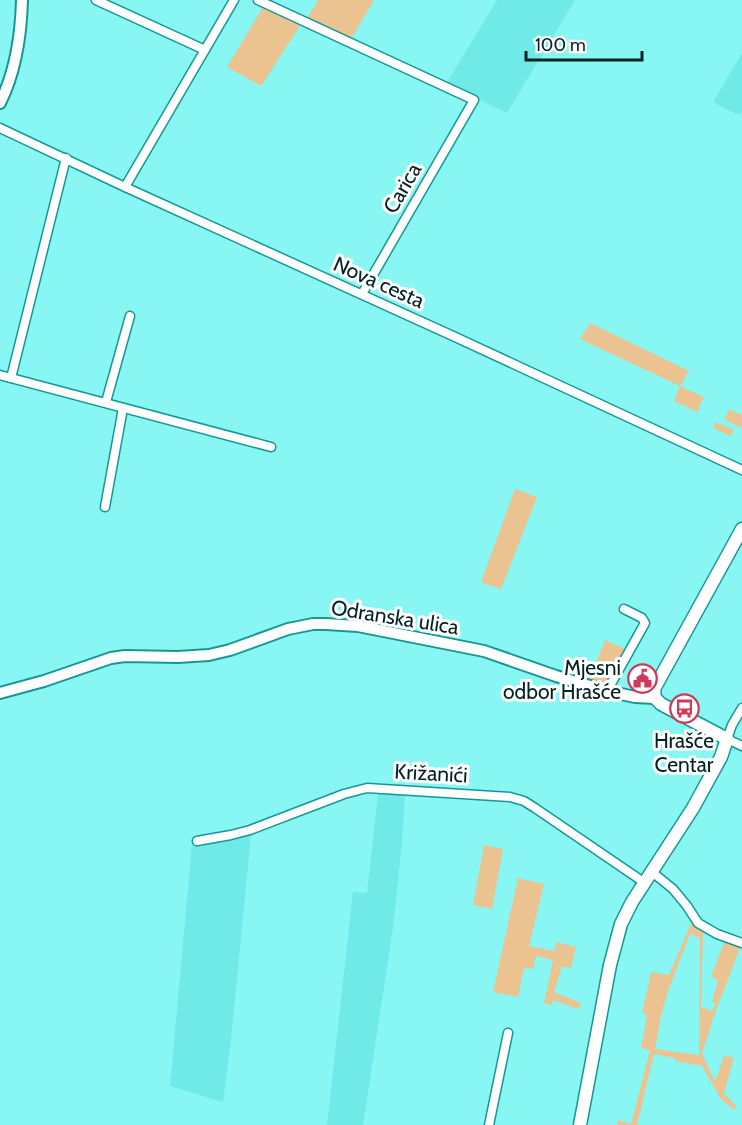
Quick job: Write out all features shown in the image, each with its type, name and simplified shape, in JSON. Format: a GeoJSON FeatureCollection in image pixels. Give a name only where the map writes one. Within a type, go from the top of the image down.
{"type":"FeatureCollection","features":[{"type":"Feature","properties":{"kind":"main road"},"geometry":{"type":"LineString","coordinates":[[580,1125],[612,954],[626,914],[693,808],[721,757],[727,739],[661,704],[656,698],[654,688],[742,529]]}},
{"type":"Feature","properties":{"kind":"street"},"geometry":{"type":"LineString","coordinates":[[0,103],[15,62],[22,0]]}},
{"type":"Feature","properties":{"kind":"street"},"geometry":{"type":"LineString","coordinates":[[96,0],[205,50]]}},
{"type":"Feature","properties":{"kind":"street"},"geometry":{"type":"LineString","coordinates":[[125,187],[234,0]]}},
{"type":"Feature","properties":{"kind":"street","name":"Carica"},"geometry":{"type":"LineString","coordinates":[[258,0],[474,100],[362,294]]}},
{"type":"Feature","properties":{"kind":"street","name":"Nova cesta"},"geometry":{"type":"LineString","coordinates":[[0,128],[742,470]]}},
{"type":"Feature","properties":{"kind":"street"},"geometry":{"type":"LineString","coordinates":[[11,378],[66,158]]}},
{"type":"Feature","properties":{"kind":"street"},"geometry":{"type":"LineString","coordinates":[[106,402],[130,316]]}},
{"type":"Feature","properties":{"kind":"street"},"geometry":{"type":"LineString","coordinates":[[0,375],[271,447]]}},
{"type":"Feature","properties":{"kind":"street"},"geometry":{"type":"LineString","coordinates":[[105,507],[123,408]]}},
{"type":"Feature","properties":{"kind":"street"},"geometry":{"type":"LineString","coordinates":[[607,691],[645,623],[642,618],[624,609]]}},
{"type":"Feature","properties":{"kind":"street","name":"Odranska ulica"},"geometry":{"type":"LineString","coordinates":[[0,693],[111,658],[209,655],[230,650],[288,629],[326,624],[358,626],[484,651],[607,691],[636,697],[656,698]]}},
{"type":"Feature","properties":{"kind":"street"},"geometry":{"type":"LineString","coordinates":[[742,708],[727,739],[742,746]]}},
{"type":"Feature","properties":{"kind":"street","name":"Križanići"},"geometry":{"type":"LineString","coordinates":[[197,841],[250,830],[344,794],[367,788],[494,795],[525,802],[645,883]]}},
{"type":"Feature","properties":{"kind":"street"},"geometry":{"type":"LineString","coordinates":[[652,872],[673,889],[698,923],[717,934],[742,943]]}},
{"type":"Feature","properties":{"kind":"street"},"geometry":{"type":"LineString","coordinates":[[489,1125],[507,1033]]}},
{"type":"Feature","properties":{"kind":"shaded area"},"geometry":{"type":"Polygon","coordinates":[[[318,0],[374,0],[351,39],[307,18],[318,0]]]}},
{"type":"Feature","properties":{"kind":"shaded area"},"geometry":{"type":"Polygon","coordinates":[[[497,0],[575,0],[507,113],[446,84],[497,0]]]}},
{"type":"Feature","properties":{"kind":"shaded area"},"geometry":{"type":"Polygon","coordinates":[[[264,5],[301,24],[261,86],[227,67],[264,5]]]}},
{"type":"Feature","properties":{"kind":"shaded area"},"geometry":{"type":"Polygon","coordinates":[[[742,53],[742,112],[739,114],[713,102],[742,53]]]}},
{"type":"Feature","properties":{"kind":"shaded area"},"geometry":{"type":"Polygon","coordinates":[[[590,323],[689,371],[680,386],[580,339],[590,323]]]}},
{"type":"Feature","properties":{"kind":"shaded area"},"geometry":{"type":"Polygon","coordinates":[[[680,386],[704,397],[697,412],[674,401],[680,386]]]}},
{"type":"Feature","properties":{"kind":"shaded area"},"geometry":{"type":"Polygon","coordinates":[[[729,409],[742,415],[742,428],[725,420],[729,409]]]}},
{"type":"Feature","properties":{"kind":"shaded area"},"geometry":{"type":"Polygon","coordinates":[[[716,422],[734,430],[731,436],[713,428],[716,422]]]}},
{"type":"Feature","properties":{"kind":"shaded area"},"geometry":{"type":"Polygon","coordinates":[[[515,489],[537,497],[501,589],[481,582],[515,489]]]}},
{"type":"Feature","properties":{"kind":"shaded area"},"geometry":{"type":"Polygon","coordinates":[[[605,640],[627,650],[607,684],[589,680],[605,640]]]}},
{"type":"Feature","properties":{"kind":"shaded area"},"geometry":{"type":"Polygon","coordinates":[[[378,793],[405,794],[393,928],[363,1125],[327,1125],[353,892],[367,893],[378,793]]]}},
{"type":"Feature","properties":{"kind":"shaded area"},"geometry":{"type":"Polygon","coordinates":[[[251,835],[223,1102],[170,1086],[192,844],[251,835]]]}},
{"type":"Feature","properties":{"kind":"shaded area"},"geometry":{"type":"Polygon","coordinates":[[[484,845],[503,849],[492,909],[473,905],[484,845]]]}},
{"type":"Feature","properties":{"kind":"shaded area"},"geometry":{"type":"Polygon","coordinates":[[[518,878],[544,884],[529,946],[554,951],[557,942],[576,947],[571,968],[562,966],[554,992],[581,1003],[578,1009],[553,1000],[552,1005],[544,1003],[553,960],[536,956],[533,969],[524,968],[518,997],[493,992],[518,878]]]}},
{"type":"Feature","properties":{"kind":"shaded area"},"geometry":{"type":"Polygon","coordinates":[[[692,921],[696,927],[703,930],[701,1007],[712,1011],[716,1003],[712,1002],[718,980],[711,977],[725,940],[741,945],[702,1053],[714,1080],[724,1055],[734,1058],[724,1093],[736,1106],[734,1110],[721,1099],[702,1066],[654,1054],[637,1125],[617,1125],[618,1120],[631,1124],[650,1050],[641,1048],[647,1015],[642,1013],[651,972],[669,975],[692,921]],[[690,934],[668,991],[655,1049],[699,1055],[700,938],[690,934]]]}},
{"type":"Feature","properties":{"kind":"place","name":"Mjesni odbor Hrašće"},"geometry":{"type":"Point","coordinates":[642,679]}},
{"type":"Feature","properties":{"kind":"place","name":"Hrašće Centar"},"geometry":{"type":"Point","coordinates":[684,709]}}]}
